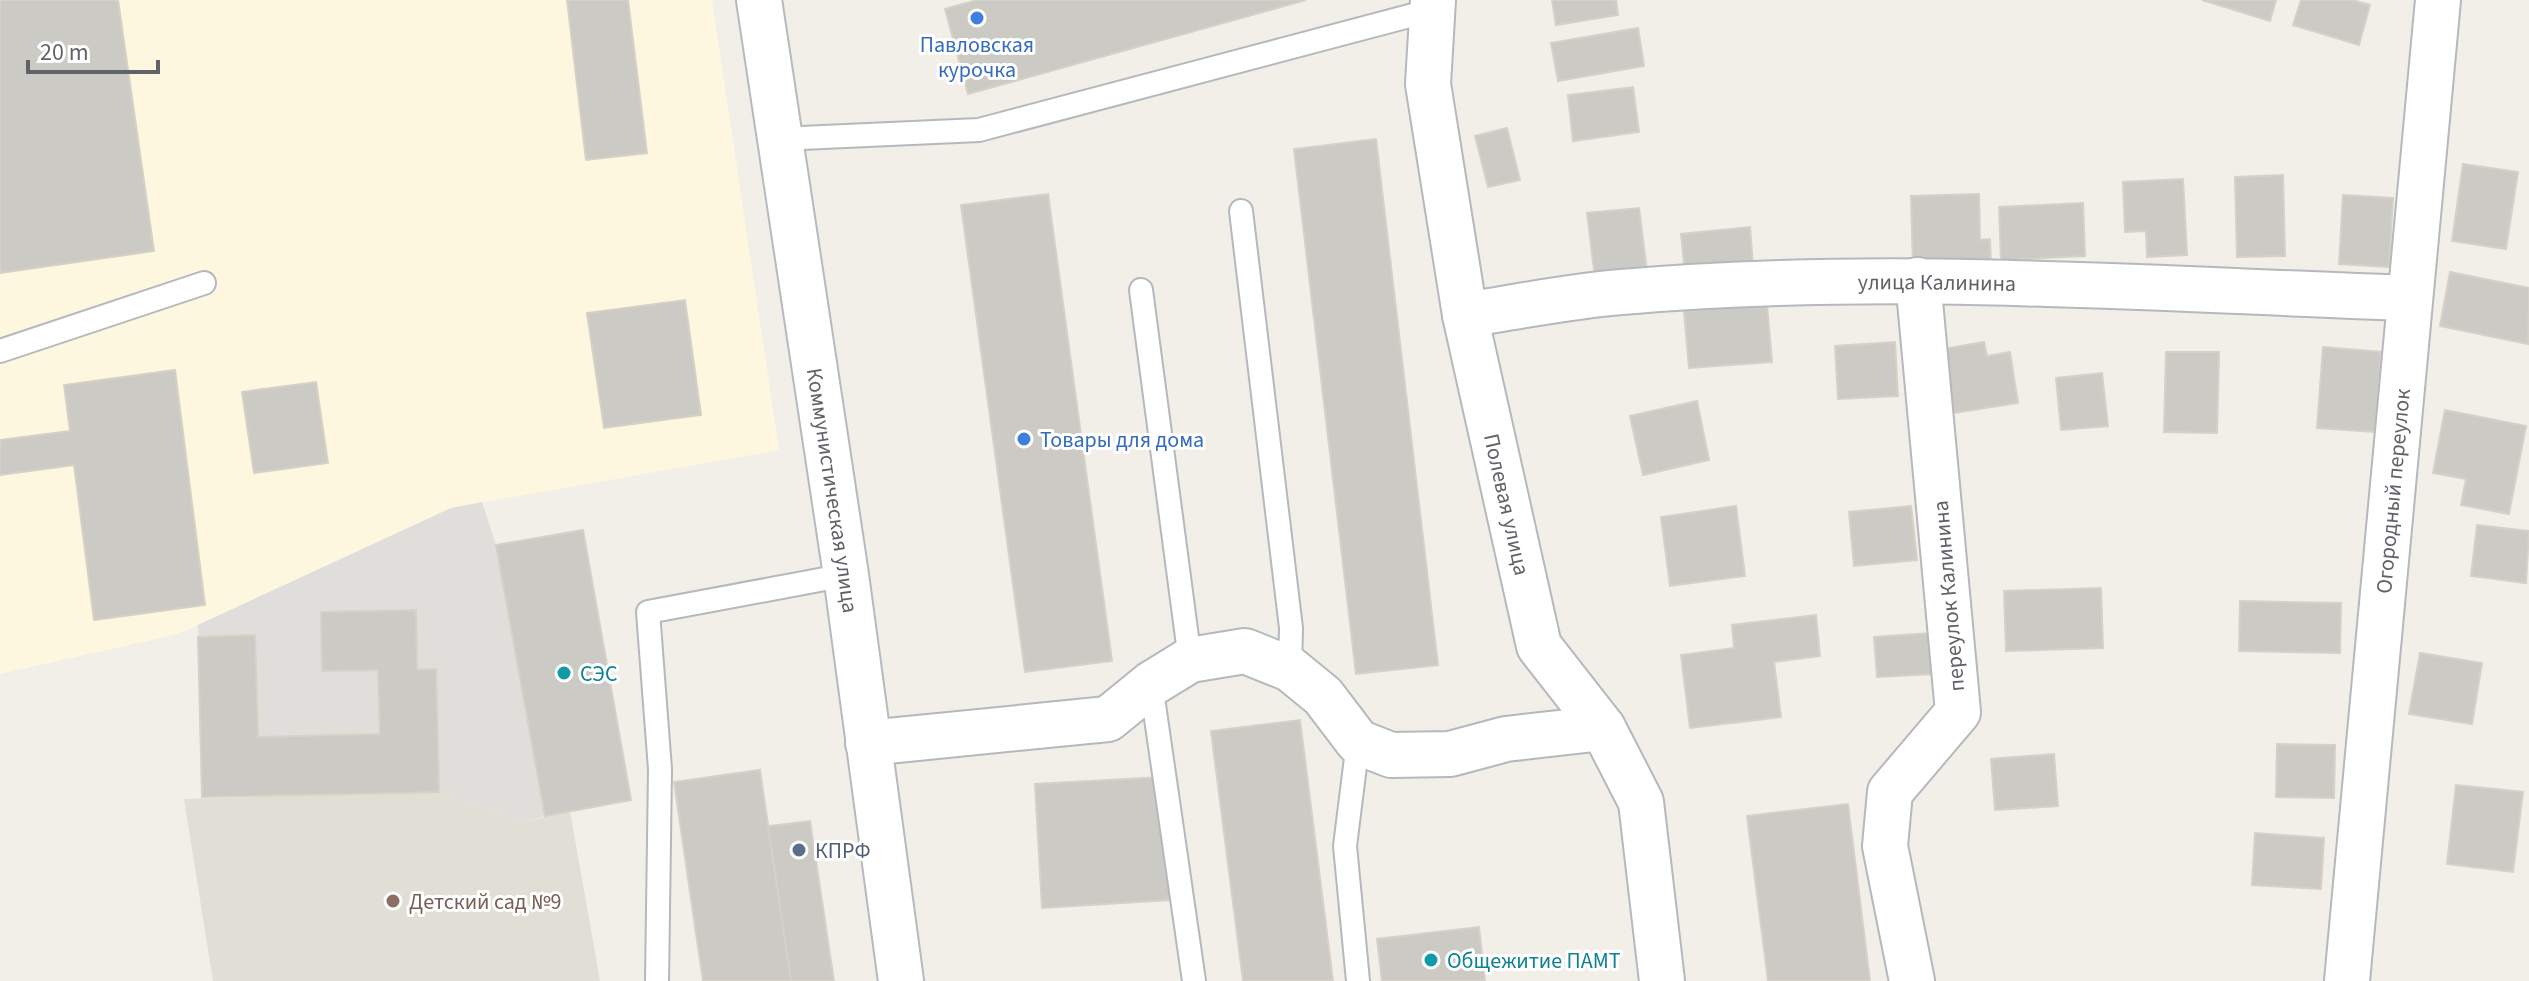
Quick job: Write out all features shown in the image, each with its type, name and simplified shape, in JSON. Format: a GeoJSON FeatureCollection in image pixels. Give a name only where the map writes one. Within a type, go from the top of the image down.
{"type":"FeatureCollection","features":[{"type":"Feature","properties":{"kind":"street","name":"Коммунистическая улица"},"geometry":{"type":"LineString","coordinates":[[759,0],[846,575],[901,981]]}},
{"type":"Feature","properties":{"kind":"street","name":"Огородный переулок"},"geometry":{"type":"LineString","coordinates":[[2347,981],[2438,0]]}},
{"type":"Feature","properties":{"kind":"street","name":"Полевая улица"},"geometry":{"type":"LineString","coordinates":[[1433,5],[1428,84],[1465,315],[1539,646],[1603,728],[1641,802],[1662,981]]}},
{"type":"Feature","properties":{"kind":"street","name":"улица Калинина"},"geometry":{"type":"LineString","coordinates":[[1465,315],[1621,292],[1794,282],[1918,280],[2410,298]]}},
{"type":"Feature","properties":{"kind":"street","name":"переулок Калинина"},"geometry":{"type":"LineString","coordinates":[[1912,981],[1885,846],[1890,792],[1958,712],[1918,280]]}},
{"type":"Feature","properties":{"kind":"street"},"geometry":{"type":"LineString","coordinates":[[868,743],[978,729],[1108,719],[1151,684],[1190,660],[1245,651],[1290,669],[1323,696],[1358,742],[1391,755],[1450,754],[1506,739],[1603,728]]}},
{"type":"Feature","properties":{"kind":"lane"},"geometry":{"type":"LineString","coordinates":[[779,139],[979,130],[1433,5]]}},
{"type":"Feature","properties":{"kind":"lane"},"geometry":{"type":"LineString","coordinates":[[1241,211],[1291,628],[1290,669]]}},
{"type":"Feature","properties":{"kind":"lane"},"geometry":{"type":"LineString","coordinates":[[0,351],[204,283]]}},
{"type":"Feature","properties":{"kind":"lane"},"geometry":{"type":"LineString","coordinates":[[1141,290],[1190,660]]}},
{"type":"Feature","properties":{"kind":"lane"},"geometry":{"type":"LineString","coordinates":[[657,981],[660,769],[648,612],[846,575]]}},
{"type":"Feature","properties":{"kind":"lane"},"geometry":{"type":"LineString","coordinates":[[1151,684],[1194,981]]}},
{"type":"Feature","properties":{"kind":"lane"},"geometry":{"type":"LineString","coordinates":[[1358,742],[1345,846],[1358,981]]}},
{"type":"Feature","properties":{"kind":"shaded area"},"geometry":{"type":"Polygon","coordinates":[[[0,0],[712,0],[779,450],[451,508],[178,634],[0,674],[0,0]]]}},
{"type":"Feature","properties":{"kind":"shaded area"},"geometry":{"type":"Polygon","coordinates":[[[482,502],[496,545],[545,816],[524,822],[439,792],[202,797],[198,625],[451,508],[482,502]]]}},
{"type":"Feature","properties":{"kind":"shaded area","name":"Детский сад №9"},"geometry":{"type":"Polygon","coordinates":[[[439,792],[524,822],[570,811],[600,981],[213,981],[184,799],[439,792]]]}},
{"type":"Feature","properties":{"kind":"building"},"geometry":{"type":"Polygon","coordinates":[[[0,0],[118,0],[154,251],[0,273],[0,0]]]}},
{"type":"Feature","properties":{"kind":"building"},"geometry":{"type":"Polygon","coordinates":[[[567,0],[628,0],[647,153],[586,160],[567,0]]]}},
{"type":"Feature","properties":{"kind":"building"},"geometry":{"type":"Polygon","coordinates":[[[977,0],[1306,0],[968,94],[945,9],[977,0]]]}},
{"type":"Feature","properties":{"kind":"building"},"geometry":{"type":"Polygon","coordinates":[[[1552,0],[1616,0],[1618,15],[1556,25],[1552,0]]]}},
{"type":"Feature","properties":{"kind":"building"},"geometry":{"type":"Polygon","coordinates":[[[2202,0],[2276,0],[2270,21],[2202,0]]]}},
{"type":"Feature","properties":{"kind":"building"},"geometry":{"type":"Polygon","coordinates":[[[2301,0],[2352,0],[2370,5],[2359,45],[2293,25],[2301,0]]]}},
{"type":"Feature","properties":{"kind":"building"},"geometry":{"type":"Polygon","coordinates":[[[1638,28],[1644,66],[1558,81],[1551,43],[1638,28]]]}},
{"type":"Feature","properties":{"kind":"building"},"geometry":{"type":"Polygon","coordinates":[[[1633,87],[1639,132],[1573,141],[1568,95],[1633,87]]]}},
{"type":"Feature","properties":{"kind":"building"},"geometry":{"type":"Polygon","coordinates":[[[1507,128],[1520,180],[1488,187],[1475,136],[1507,128]]]}},
{"type":"Feature","properties":{"kind":"building"},"geometry":{"type":"Polygon","coordinates":[[[1376,139],[1438,665],[1356,674],[1294,149],[1376,139]]]}},
{"type":"Feature","properties":{"kind":"building"},"geometry":{"type":"Polygon","coordinates":[[[2463,164],[2518,172],[2506,249],[2452,241],[2463,164]]]}},
{"type":"Feature","properties":{"kind":"building"},"geometry":{"type":"Polygon","coordinates":[[[2283,175],[2285,256],[2237,257],[2235,177],[2283,175]]]}},
{"type":"Feature","properties":{"kind":"building"},"geometry":{"type":"Polygon","coordinates":[[[2183,179],[2187,255],[2147,257],[2146,231],[2125,232],[2123,182],[2183,179]]]}},
{"type":"Feature","properties":{"kind":"building"},"geometry":{"type":"Polygon","coordinates":[[[1048,194],[1112,661],[1025,672],[961,205],[1048,194]]]}},
{"type":"Feature","properties":{"kind":"building"},"geometry":{"type":"Polygon","coordinates":[[[1979,194],[1980,240],[1990,239],[1991,263],[1913,266],[1911,196],[1979,194]]]}},
{"type":"Feature","properties":{"kind":"building"},"geometry":{"type":"Polygon","coordinates":[[[2343,195],[2393,198],[2389,267],[2339,264],[2343,195]]]}},
{"type":"Feature","properties":{"kind":"building"},"geometry":{"type":"Polygon","coordinates":[[[2083,203],[2085,256],[2001,260],[1999,207],[2083,203]]]}},
{"type":"Feature","properties":{"kind":"building"},"geometry":{"type":"Polygon","coordinates":[[[1639,208],[1647,271],[1595,278],[1587,213],[1639,208]]]}},
{"type":"Feature","properties":{"kind":"building"},"geometry":{"type":"Polygon","coordinates":[[[1750,227],[1753,266],[1685,272],[1681,234],[1750,227]]]}},
{"type":"Feature","properties":{"kind":"building"},"geometry":{"type":"Polygon","coordinates":[[[2450,272],[2529,288],[2528,344],[2440,326],[2450,272]]]}},
{"type":"Feature","properties":{"kind":"building"},"geometry":{"type":"Polygon","coordinates":[[[685,300],[701,415],[604,428],[587,313],[685,300]]]}},
{"type":"Feature","properties":{"kind":"building"},"geometry":{"type":"Polygon","coordinates":[[[1767,305],[1772,362],[1689,368],[1684,311],[1767,305]]]}},
{"type":"Feature","properties":{"kind":"building"},"geometry":{"type":"Polygon","coordinates":[[[1895,342],[1898,396],[1838,399],[1835,346],[1895,342]]]}},
{"type":"Feature","properties":{"kind":"building"},"geometry":{"type":"Polygon","coordinates":[[[1984,342],[1987,356],[2010,352],[2018,403],[1953,413],[1943,349],[1984,342]]]}},
{"type":"Feature","properties":{"kind":"building"},"geometry":{"type":"Polygon","coordinates":[[[2323,347],[2381,352],[2375,432],[2317,428],[2323,347]]]}},
{"type":"Feature","properties":{"kind":"building"},"geometry":{"type":"Polygon","coordinates":[[[2166,352],[2219,352],[2217,433],[2164,432],[2166,352]]]}},
{"type":"Feature","properties":{"kind":"building"},"geometry":{"type":"Polygon","coordinates":[[[175,370],[205,605],[94,620],[74,465],[0,475],[0,440],[70,431],[64,385],[175,370]]]}},
{"type":"Feature","properties":{"kind":"building"},"geometry":{"type":"Polygon","coordinates":[[[2102,373],[2108,426],[2061,430],[2056,378],[2102,373]]]}},
{"type":"Feature","properties":{"kind":"building"},"geometry":{"type":"Polygon","coordinates":[[[316,382],[328,463],[254,473],[242,392],[316,382]]]}},
{"type":"Feature","properties":{"kind":"building"},"geometry":{"type":"Polygon","coordinates":[[[1697,401],[1709,460],[1643,475],[1630,416],[1697,401]]]}},
{"type":"Feature","properties":{"kind":"building"},"geometry":{"type":"Polygon","coordinates":[[[2445,410],[2526,426],[2509,514],[2461,505],[2466,479],[2433,473],[2445,410]]]}},
{"type":"Feature","properties":{"kind":"building"},"geometry":{"type":"Polygon","coordinates":[[[1736,506],[1745,576],[1670,586],[1661,517],[1736,506]]]}},
{"type":"Feature","properties":{"kind":"building"},"geometry":{"type":"Polygon","coordinates":[[[1911,506],[1917,560],[1854,566],[1849,512],[1911,506]]]}},
{"type":"Feature","properties":{"kind":"building"},"geometry":{"type":"Polygon","coordinates":[[[2477,525],[2529,531],[2526,583],[2471,576],[2477,525]]]}},
{"type":"Feature","properties":{"kind":"building","name":"СЭС"},"geometry":{"type":"Polygon","coordinates":[[[583,530],[631,800],[545,816],[496,545],[583,530]]]}},
{"type":"Feature","properties":{"kind":"building"},"geometry":{"type":"Polygon","coordinates":[[[2101,588],[2103,648],[2006,651],[2004,591],[2101,588]]]}},
{"type":"Feature","properties":{"kind":"building"},"geometry":{"type":"Polygon","coordinates":[[[2240,601],[2341,603],[2340,653],[2239,651],[2240,601]]]}},
{"type":"Feature","properties":{"kind":"building"},"geometry":{"type":"Polygon","coordinates":[[[416,610],[417,670],[436,669],[439,792],[202,797],[198,637],[255,635],[258,737],[380,734],[378,670],[322,671],[321,612],[416,610]]]}},
{"type":"Feature","properties":{"kind":"building"},"geometry":{"type":"Polygon","coordinates":[[[1816,615],[1820,656],[1774,662],[1781,717],[1690,728],[1681,655],[1734,648],[1732,625],[1816,615]]]}},
{"type":"Feature","properties":{"kind":"building"},"geometry":{"type":"Polygon","coordinates":[[[1931,633],[1934,674],[1877,677],[1874,637],[1931,633]]]}},
{"type":"Feature","properties":{"kind":"building"},"geometry":{"type":"Polygon","coordinates":[[[2420,653],[2482,663],[2472,724],[2409,714],[2420,653]]]}},
{"type":"Feature","properties":{"kind":"building"},"geometry":{"type":"Polygon","coordinates":[[[1300,720],[1333,981],[1243,981],[1211,731],[1300,720]]]}},
{"type":"Feature","properties":{"kind":"building"},"geometry":{"type":"Polygon","coordinates":[[[2277,744],[2335,745],[2334,798],[2276,797],[2277,744]]]}},
{"type":"Feature","properties":{"kind":"building"},"geometry":{"type":"Polygon","coordinates":[[[2054,754],[2058,806],[1995,810],[1991,759],[2054,754]]]}},
{"type":"Feature","properties":{"kind":"building"},"geometry":{"type":"Polygon","coordinates":[[[760,770],[791,981],[703,981],[674,782],[760,770]]]}},
{"type":"Feature","properties":{"kind":"building"},"geometry":{"type":"Polygon","coordinates":[[[1163,777],[1170,900],[1042,908],[1035,784],[1163,777]]]}},
{"type":"Feature","properties":{"kind":"building"},"geometry":{"type":"Polygon","coordinates":[[[2456,785],[2523,792],[2513,872],[2447,864],[2456,785]]]}},
{"type":"Feature","properties":{"kind":"building"},"geometry":{"type":"Polygon","coordinates":[[[1848,804],[1870,981],[1768,981],[1747,816],[1848,804]]]}},
{"type":"Feature","properties":{"kind":"building"},"geometry":{"type":"Polygon","coordinates":[[[810,821],[834,981],[791,981],[768,826],[810,821]]]}},
{"type":"Feature","properties":{"kind":"building"},"geometry":{"type":"Polygon","coordinates":[[[2255,833],[2324,838],[2321,889],[2252,885],[2255,833]]]}},
{"type":"Feature","properties":{"kind":"building","name":"Общежитие ПАМТ"},"geometry":{"type":"Polygon","coordinates":[[[1479,927],[1485,981],[1382,981],[1377,939],[1479,927]]]}},
{"type":"Feature","properties":{"kind":"place","name":"Павловская курочка"},"geometry":{"type":"Point","coordinates":[977,18]}},
{"type":"Feature","properties":{"kind":"place","name":"Товары для дома"},"geometry":{"type":"Point","coordinates":[1024,439]}},
{"type":"Feature","properties":{"kind":"place","name":"СЭС"},"geometry":{"type":"Point","coordinates":[564,673]}},
{"type":"Feature","properties":{"kind":"place","name":"КПРФ"},"geometry":{"type":"Point","coordinates":[799,850]}},
{"type":"Feature","properties":{"kind":"place","name":"Детский сад №9"},"geometry":{"type":"Point","coordinates":[393,901]}},
{"type":"Feature","properties":{"kind":"place","name":"Общежитие ПАМТ"},"geometry":{"type":"Point","coordinates":[1431,960]}}]}
